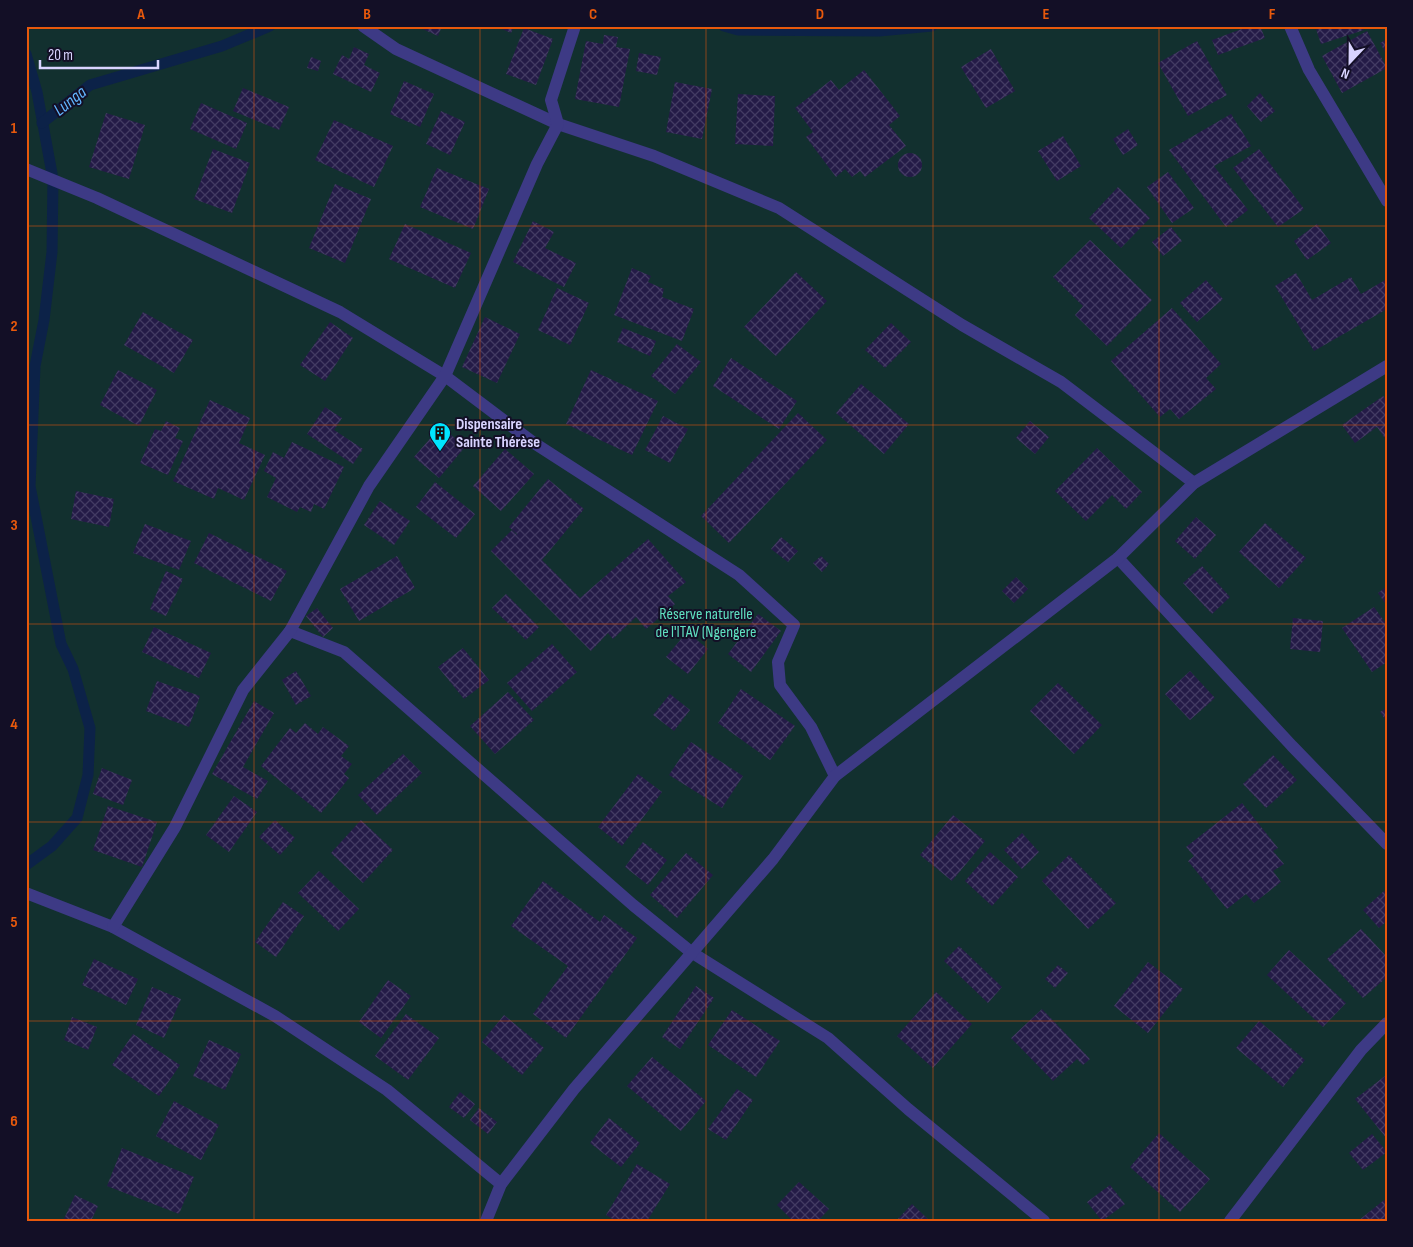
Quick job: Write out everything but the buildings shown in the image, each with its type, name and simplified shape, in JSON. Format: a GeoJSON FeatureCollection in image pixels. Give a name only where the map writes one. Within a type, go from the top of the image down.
{"type":"FeatureCollection","features":[{"type":"Feature","properties":{"kind":"street"},"geometry":{"type":"LineString","coordinates":[[363,26],[396,49],[558,124],[654,156],[779,208],[962,324],[1061,382],[1194,483]]}},
{"type":"Feature","properties":{"kind":"street"},"geometry":{"type":"LineString","coordinates":[[113,927],[175,827],[243,690],[290,631],[369,486],[445,376],[534,172],[558,124],[551,100],[575,26]]}},
{"type":"Feature","properties":{"kind":"street"},"geometry":{"type":"LineString","coordinates":[[1290,26],[1309,70],[1387,201]]}},
{"type":"Feature","properties":{"kind":"street"},"geometry":{"type":"LineString","coordinates":[[26,169],[97,198],[340,312],[445,376],[534,443],[739,575],[794,625],[778,662],[780,685],[811,727],[836,776]]}},
{"type":"Feature","properties":{"kind":"street"},"geometry":{"type":"LineString","coordinates":[[486,1221],[502,1184],[574,1089],[772,859],[836,776],[1118,558],[1194,483],[1387,366]]}},
{"type":"Feature","properties":{"kind":"street"},"geometry":{"type":"LineString","coordinates":[[1118,558],[1292,746],[1387,844]]}},
{"type":"Feature","properties":{"kind":"street"},"geometry":{"type":"LineString","coordinates":[[290,631],[344,652],[559,842],[691,952],[828,1038],[908,1109],[1044,1221]]}},
{"type":"Feature","properties":{"kind":"street"},"geometry":{"type":"LineString","coordinates":[[26,893],[113,927],[275,1016],[387,1090],[502,1184]]}},
{"type":"Feature","properties":{"kind":"street"},"geometry":{"type":"LineString","coordinates":[[1230,1221],[1361,1050],[1387,1024]]}},
{"type":"Feature","properties":{"kind":"green space","name":"Réserve naturelle de l'ITAV (Ngengere"},"geometry":{"type":"Polygon","coordinates":[[[26,26],[1387,26],[1387,1221],[26,1221],[26,26]]]}},
{"type":"Feature","properties":{"kind":"waterway","name":"Lunga"},"geometry":{"type":"LineString","coordinates":[[42,123],[90,85],[222,46],[270,26]]}},
{"type":"Feature","properties":{"kind":"waterway","name":"Lunga"},"geometry":{"type":"LineString","coordinates":[[724,26],[738,30],[879,31],[932,26]]}},
{"type":"Feature","properties":{"kind":"waterway"},"geometry":{"type":"LineString","coordinates":[[26,54],[37,92],[53,179],[52,252],[44,320],[35,366],[30,486],[61,644],[73,669],[90,728],[88,775],[77,818],[52,846],[26,865]]}},
{"type":"Feature","properties":{"kind":"place","name":"Dispensaire Sainte Thérèse"},"geometry":{"type":"Point","coordinates":[440,452]}}]}
